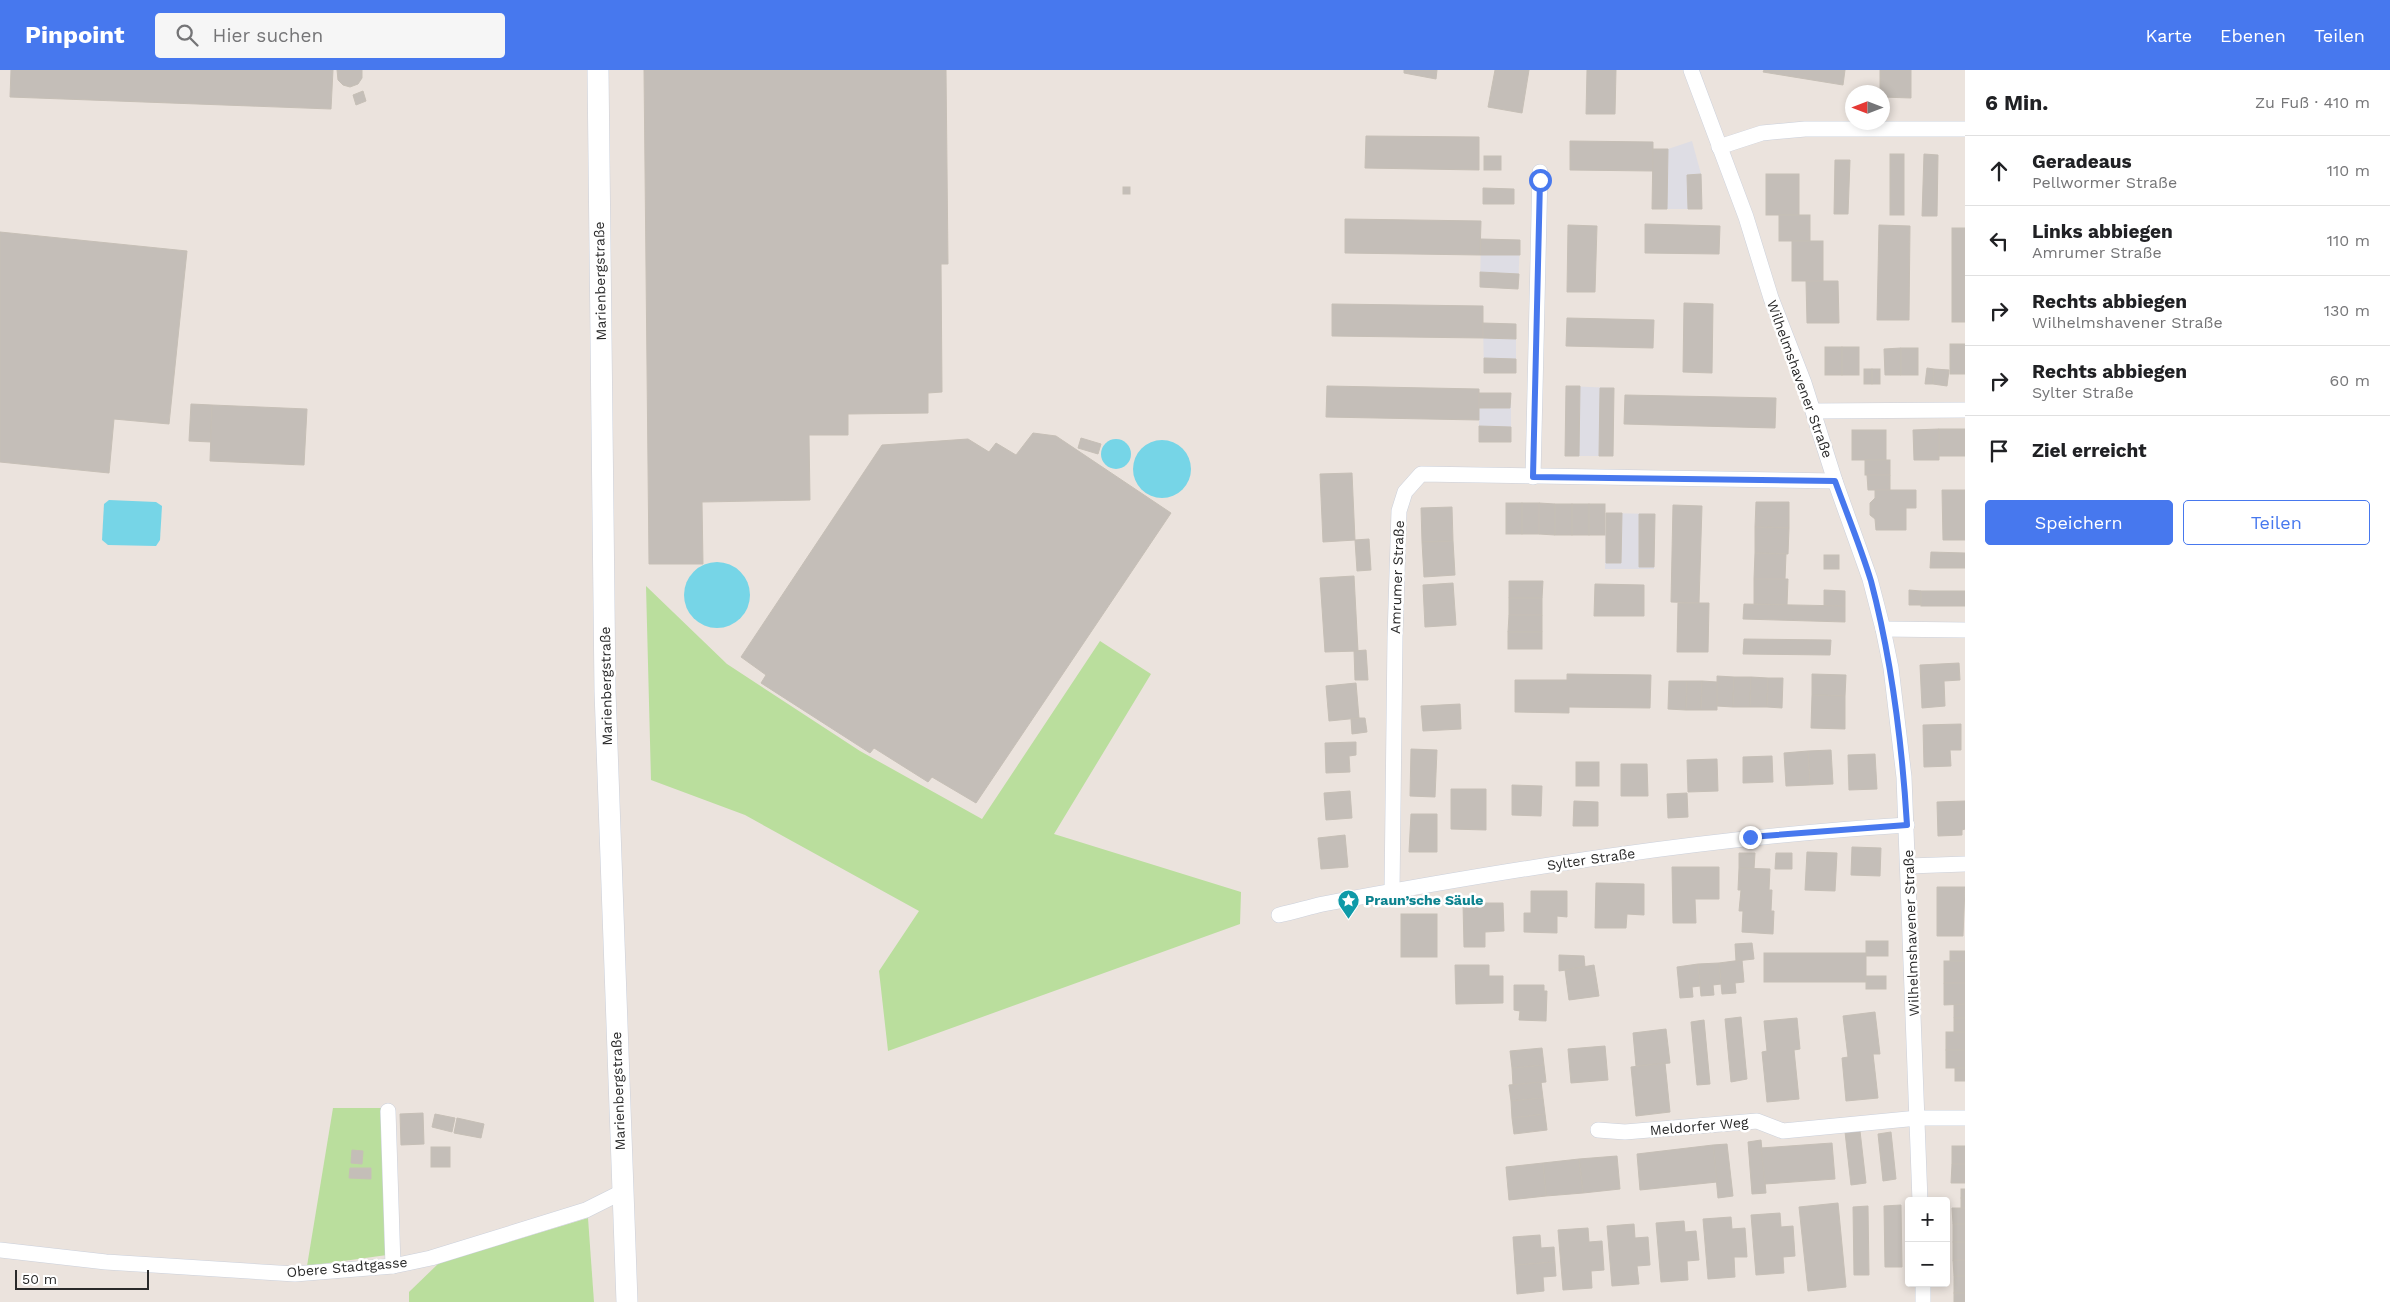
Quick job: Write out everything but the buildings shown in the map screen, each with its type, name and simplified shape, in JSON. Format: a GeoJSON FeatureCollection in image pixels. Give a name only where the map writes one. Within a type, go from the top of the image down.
{"type":"FeatureCollection","features":[{"type":"Feature","properties":{"kind":"main road","name":"Marienbergstraße"},"geometry":{"type":"LineString","coordinates":[[598,70],[605,682],[627,1302]]}},
{"type":"Feature","properties":{"kind":"street","name":"Wilhelmshavener Straße"},"geometry":{"type":"LineString","coordinates":[[1691,70],[1746,217],[1771,298],[1813,411],[1835,481],[1870,579],[1883,628],[1891,668],[1899,732],[1907,825],[1920,1197]]}},
{"type":"Feature","properties":{"kind":"street"},"geometry":{"type":"LineString","coordinates":[[1719,147],[1762,133],[1788,131],[1965,129]]}},
{"type":"Feature","properties":{"kind":"street"},"geometry":{"type":"LineString","coordinates":[[1533,477],[1540,172]]}},
{"type":"Feature","properties":{"kind":"street"},"geometry":{"type":"LineString","coordinates":[[1813,411],[1965,410]]}},
{"type":"Feature","properties":{"kind":"street","name":"Amrumer Straße"},"geometry":{"type":"LineString","coordinates":[[1392,892],[1395,637],[1399,511],[1405,492],[1421,474],[1835,481]]}},
{"type":"Feature","properties":{"kind":"street"},"geometry":{"type":"LineString","coordinates":[[1883,628],[1965,630]]}},
{"type":"Feature","properties":{"kind":"street","name":"Sylter Straße"},"geometry":{"type":"LineString","coordinates":[[1279,915],[1320,904],[1565,862],[1820,830],[1907,825]]}},
{"type":"Feature","properties":{"kind":"street"},"geometry":{"type":"LineString","coordinates":[[1909,866],[1965,864]]}},
{"type":"Feature","properties":{"kind":"street"},"geometry":{"type":"LineString","coordinates":[[388,1111],[393,1266]]}},
{"type":"Feature","properties":{"kind":"street","name":"Meldorfer Weg"},"geometry":{"type":"LineString","coordinates":[[1598,1130],[1625,1132],[1757,1121],[1783,1131],[1918,1118],[1965,1118]]}},
{"type":"Feature","properties":{"kind":"street","name":"Obere Stadtgasse"},"geometry":{"type":"LineString","coordinates":[[0,1250],[106,1262],[295,1274],[393,1266],[431,1258],[586,1210],[622,1192]]}},
{"type":"Feature","properties":{"kind":"street"},"geometry":{"type":"LineString","coordinates":[[1923,1287],[1923,1302]]}},
{"type":"Feature","properties":{"kind":"shaded area"},"geometry":{"type":"Polygon","coordinates":[[[1692,141],[1701,174],[1702,209],[1652,209],[1668,149],[1692,141]]]}},
{"type":"Feature","properties":{"kind":"shaded area"},"geometry":{"type":"Polygon","coordinates":[[[1481,239],[1520,240],[1518,289],[1480,287],[1481,239]]]}},
{"type":"Feature","properties":{"kind":"shaded area"},"geometry":{"type":"Polygon","coordinates":[[[1483,323],[1516,324],[1516,373],[1484,373],[1483,323]]]}},
{"type":"Feature","properties":{"kind":"shaded area"},"geometry":{"type":"Polygon","coordinates":[[[1566,386],[1614,388],[1613,456],[1565,456],[1566,386]]]}},
{"type":"Feature","properties":{"kind":"shaded area"},"geometry":{"type":"Polygon","coordinates":[[[1479,393],[1511,393],[1511,442],[1479,442],[1479,393]]]}},
{"type":"Feature","properties":{"kind":"shaded area"},"geometry":{"type":"Polygon","coordinates":[[[1606,513],[1655,514],[1654,569],[1605,569],[1606,513]]]}},
{"type":"Feature","properties":{"kind":"green space"},"geometry":{"type":"Polygon","coordinates":[[[646,586],[727,664],[860,751],[982,819],[1100,641],[1151,674],[1054,834],[1241,892],[1240,924],[888,1051],[879,971],[919,911],[745,815],[651,780],[646,586]]]}},
{"type":"Feature","properties":{"kind":"green space"},"geometry":{"type":"Polygon","coordinates":[[[333,1108],[382,1108],[387,1255],[307,1266],[333,1108]]]}},
{"type":"Feature","properties":{"kind":"green space"},"geometry":{"type":"Polygon","coordinates":[[[588,1218],[594,1302],[409,1302],[409,1292],[439,1263],[588,1218]]]}},
{"type":"Feature","properties":{"kind":"water"},"geometry":{"type":"Polygon","coordinates":[[[1116,439],[1122,440],[1130,448],[1130,460],[1122,468],[1116,469],[1110,468],[1102,460],[1101,454],[1102,448],[1110,440],[1116,439]]]}},
{"type":"Feature","properties":{"kind":"water"},"geometry":{"type":"Polygon","coordinates":[[[1162,440],[1173,442],[1186,453],[1191,469],[1189,480],[1178,493],[1162,498],[1151,496],[1138,485],[1133,469],[1135,458],[1146,445],[1162,440]]]}},
{"type":"Feature","properties":{"kind":"water"},"geometry":{"type":"Polygon","coordinates":[[[109,500],[156,502],[162,506],[160,540],[156,546],[108,545],[102,540],[104,504],[109,500]]]}},
{"type":"Feature","properties":{"kind":"water"},"geometry":{"type":"Polygon","coordinates":[[[710,562],[724,562],[736,567],[745,576],[750,588],[748,608],[741,619],[724,628],[710,628],[698,623],[689,614],[684,602],[684,588],[689,576],[698,567],[710,562]]]}},
{"type":"Feature","properties":{"kind":"place","name":"Praun’sche Säule"},"geometry":{"type":"Point","coordinates":[1349,919]}},
{"type":"Feature","properties":{"kind":"route"},"geometry":{"type":"LineString","coordinates":[[1540,180],[1533,477],[1835,481],[1870,579],[1891,668],[1904,777],[1907,825],[1820,830],[1750,837]]}}]}
